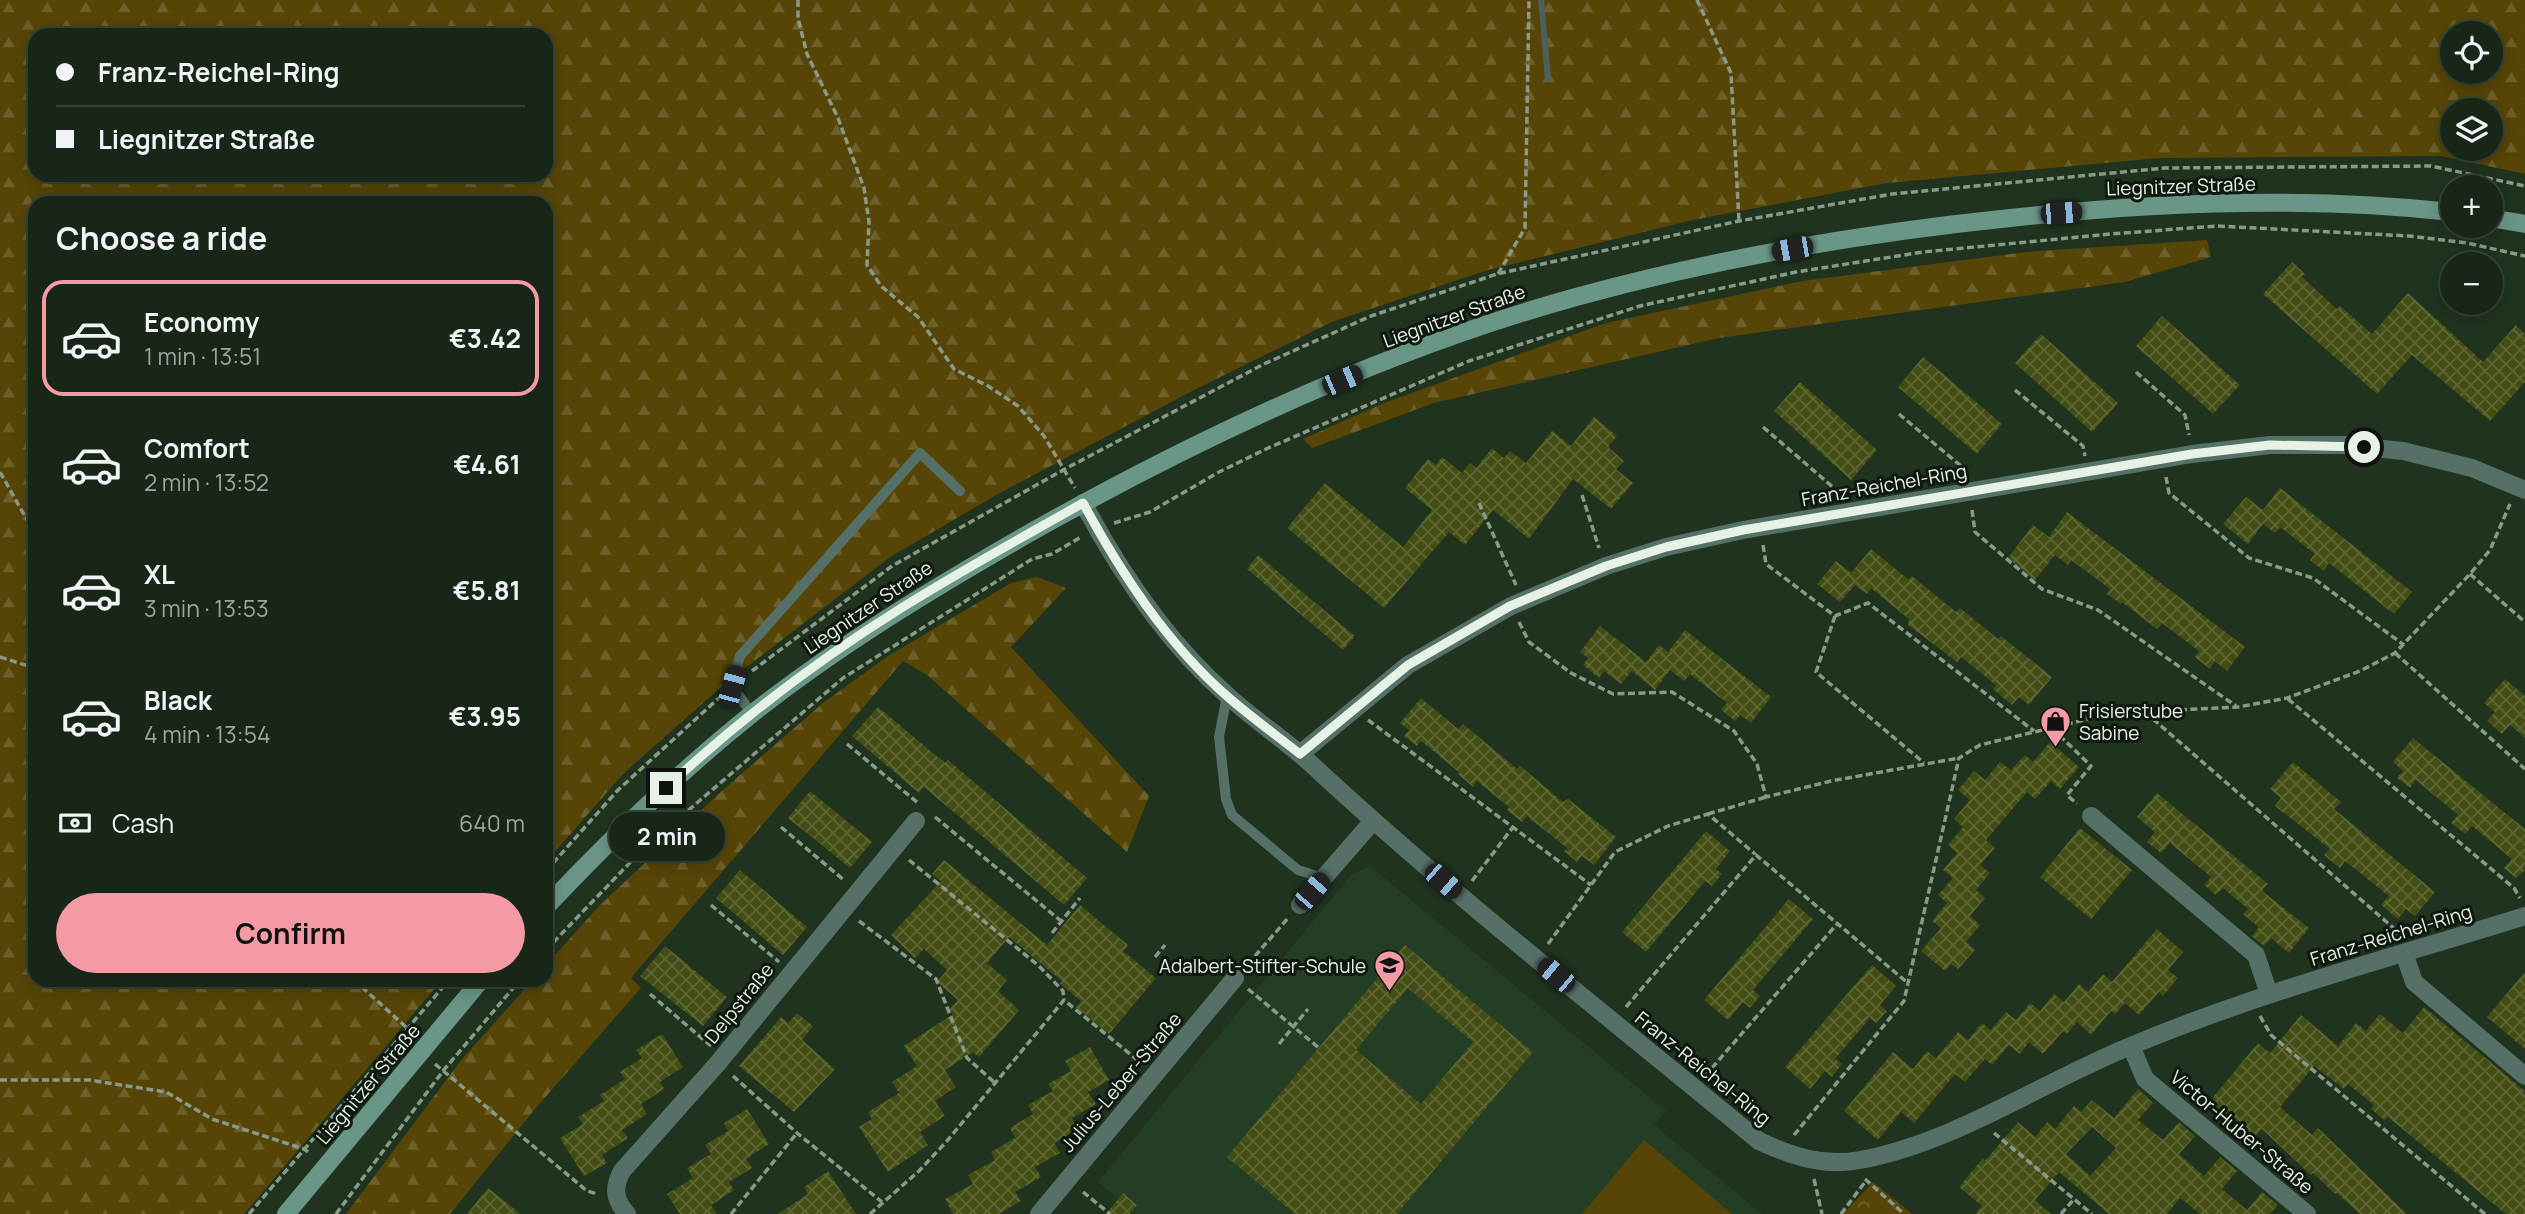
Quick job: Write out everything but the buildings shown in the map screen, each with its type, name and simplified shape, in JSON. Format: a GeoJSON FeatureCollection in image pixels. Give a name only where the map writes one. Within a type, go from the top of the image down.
{"type":"FeatureCollection","features":[{"type":"Feature","properties":{"kind":"main road","name":"Liegnitzer Straße"},"geometry":{"type":"LineString","coordinates":[[553,900],[635,817],[752,714],[900,609],[1083,503],[1247,420],[1415,351],[1559,302],[1712,264],[1899,232],[2019,217],[2199,205],[2401,206],[2440,211]]}},
{"type":"Feature","properties":{"kind":"main road"},"geometry":{"type":"LineString","coordinates":[[2503,220],[2525,224]]}},
{"type":"Feature","properties":{"kind":"main road","name":"Liegnitzer Straße"},"geometry":{"type":"LineString","coordinates":[[286,1214],[475,987]]}},
{"type":"Feature","properties":{"kind":"street","name":"Franz-Reichel-Ring"},"geometry":{"type":"LineString","coordinates":[[1300,754],[1408,665],[1516,603],[1606,566],[1666,547],[1760,527],[2088,471],[2192,454],[2270,445],[2345,445],[2391,449],[2472,468],[2521,488]]}},
{"type":"Feature","properties":{"kind":"street","name":"Franz-Reichel-Ring"},"geometry":{"type":"LineString","coordinates":[[1083,503],[1129,582],[1191,660],[1227,696],[1300,754],[1460,896],[1759,1141],[1810,1160],[1832,1164],[1898,1152],[2131,1046],[2251,999],[2525,916]]}},
{"type":"Feature","properties":{"kind":"street"},"geometry":{"type":"LineString","coordinates":[[2091,816],[2256,955],[2269,994]]}},
{"type":"Feature","properties":{"kind":"street","name":"Delpstraße"},"geometry":{"type":"LineString","coordinates":[[622,1207],[615,1185],[622,1171],[720,1060],[916,821]]}},
{"type":"Feature","properties":{"kind":"street"},"geometry":{"type":"LineString","coordinates":[[1300,905],[1373,821]]}},
{"type":"Feature","properties":{"kind":"street"},"geometry":{"type":"LineString","coordinates":[[2404,953],[2414,982],[2525,1076]]}},
{"type":"Feature","properties":{"kind":"street","name":"Julius-Leber-Straße"},"geometry":{"type":"LineString","coordinates":[[1039,1214],[1236,978]]}},
{"type":"Feature","properties":{"kind":"street","name":"Victor-Huber-Straße"},"geometry":{"type":"LineString","coordinates":[[2131,1046],[2145,1079],[2307,1214]]}},
{"type":"Feature","properties":{"kind":"lane"},"geometry":{"type":"LineString","coordinates":[[752,714],[732,686],[740,656],[920,453],[960,491]]}},
{"type":"Feature","properties":{"kind":"lane"},"geometry":{"type":"LineString","coordinates":[[1227,696],[1219,737],[1226,799],[1232,815],[1298,870],[1323,878]]}},
{"type":"Feature","properties":{"kind":"path"},"geometry":{"type":"LineString","coordinates":[[798,0],[798,18],[807,54],[838,118],[864,188],[869,222],[867,265],[881,286],[918,317],[954,369],[988,386],[1018,406],[1044,436],[1065,469]]}},
{"type":"Feature","properties":{"kind":"path"},"geometry":{"type":"LineString","coordinates":[[1497,274],[1525,228],[1529,0]]}},
{"type":"Feature","properties":{"kind":"path"},"geometry":{"type":"LineString","coordinates":[[1697,0],[1731,73],[1739,222]]}},
{"type":"Feature","properties":{"kind":"path"},"geometry":{"type":"LineString","coordinates":[[553,863],[618,790],[732,686],[892,566],[1065,469],[1264,365],[1371,316],[1497,274],[1739,222],[1892,194],[2165,168],[2431,166],[2525,186]]}},
{"type":"Feature","properties":{"kind":"path"},"geometry":{"type":"LineString","coordinates":[[553,943],[643,849],[842,677],[1032,559],[1052,554],[1096,527],[1150,512],[1219,472],[1266,449],[1469,361],[1640,306],[1796,272],[1923,252],[2217,226],[2409,236],[2467,243],[2525,256]]}},
{"type":"Feature","properties":{"kind":"path"},"geometry":{"type":"LineString","coordinates":[[2136,372],[2185,415],[2192,454]]}},
{"type":"Feature","properties":{"kind":"path"},"geometry":{"type":"LineString","coordinates":[[2015,390],[2082,446],[2088,471]]}},
{"type":"Feature","properties":{"kind":"path"},"geometry":{"type":"LineString","coordinates":[[1899,414],[1961,467],[1969,492],[1975,532],[2042,589],[2098,610],[2238,707]]}},
{"type":"Feature","properties":{"kind":"path"},"geometry":{"type":"LineString","coordinates":[[1763,427],[1834,488],[1840,514]]}},
{"type":"Feature","properties":{"kind":"path"},"geometry":{"type":"LineString","coordinates":[[2163,460],[2169,493],[2249,558],[2312,578],[2404,645]]}},
{"type":"Feature","properties":{"kind":"path"},"geometry":{"type":"LineString","coordinates":[[0,472],[28,522]]}},
{"type":"Feature","properties":{"kind":"path"},"geometry":{"type":"LineString","coordinates":[[1537,959],[1615,852],[1668,825],[1831,781],[1959,758],[1980,745],[2113,713],[2238,707],[2287,698],[2360,671],[2395,653],[2470,574],[2490,550],[2521,488]]}},
{"type":"Feature","properties":{"kind":"path"},"geometry":{"type":"LineString","coordinates":[[1582,495],[1606,566]]}},
{"type":"Feature","properties":{"kind":"path"},"geometry":{"type":"LineString","coordinates":[[1479,503],[1529,642],[1571,673],[1614,694],[1672,692],[1734,731],[1758,764],[1766,797]]}},
{"type":"Feature","properties":{"kind":"path"},"geometry":{"type":"LineString","coordinates":[[1760,527],[1766,564],[1835,616]]}},
{"type":"Feature","properties":{"kind":"path"},"geometry":{"type":"LineString","coordinates":[[2470,574],[2525,622]]}},
{"type":"Feature","properties":{"kind":"path"},"geometry":{"type":"LineString","coordinates":[[1925,764],[1816,671],[1835,616],[1868,603],[2034,731]]}},
{"type":"Feature","properties":{"kind":"path"},"geometry":{"type":"LineString","coordinates":[[2395,653],[2525,769]]}},
{"type":"Feature","properties":{"kind":"path"},"geometry":{"type":"LineString","coordinates":[[0,657],[28,666]]}},
{"type":"Feature","properties":{"kind":"path"},"geometry":{"type":"LineString","coordinates":[[2287,698],[2514,888],[2525,906]]}},
{"type":"Feature","properties":{"kind":"path"},"geometry":{"type":"LineString","coordinates":[[1354,710],[1591,885]]}},
{"type":"Feature","properties":{"kind":"path"},"geometry":{"type":"LineString","coordinates":[[2145,712],[2397,931],[2404,953]]}},
{"type":"Feature","properties":{"kind":"path"},"geometry":{"type":"LineString","coordinates":[[2052,728],[2091,766],[2067,796],[2091,816]]}},
{"type":"Feature","properties":{"kind":"path"},"geometry":{"type":"LineString","coordinates":[[848,744],[1061,921]]}},
{"type":"Feature","properties":{"kind":"path"},"geometry":{"type":"LineString","coordinates":[[1780,1151],[1903,1001],[1959,758]]}},
{"type":"Feature","properties":{"kind":"path"},"geometry":{"type":"LineString","coordinates":[[1708,814],[1909,984]]}},
{"type":"Feature","properties":{"kind":"path"},"geometry":{"type":"LineString","coordinates":[[781,827],[858,892]]}},
{"type":"Feature","properties":{"kind":"path"},"geometry":{"type":"LineString","coordinates":[[1460,896],[1513,827]]}},
{"type":"Feature","properties":{"kind":"path"},"geometry":{"type":"LineString","coordinates":[[894,847],[1039,967],[1063,991],[1064,1000],[1155,1075]]}},
{"type":"Feature","properties":{"kind":"path"},"geometry":{"type":"LineString","coordinates":[[1612,1023],[1756,855]]}},
{"type":"Feature","properties":{"kind":"path"},"geometry":{"type":"LineString","coordinates":[[1052,933],[1080,898]]}},
{"type":"Feature","properties":{"kind":"path"},"geometry":{"type":"LineString","coordinates":[[711,905],[791,973]]}},
{"type":"Feature","properties":{"kind":"path"},"geometry":{"type":"LineString","coordinates":[[1300,905],[1236,978],[1319,1048]]}},
{"type":"Feature","properties":{"kind":"path"},"geometry":{"type":"LineString","coordinates":[[843,909],[936,979],[967,1058],[995,1083]]}},
{"type":"Feature","properties":{"kind":"path"},"geometry":{"type":"LineString","coordinates":[[1695,1088],[1837,924]]}},
{"type":"Feature","properties":{"kind":"path"},"geometry":{"type":"LineString","coordinates":[[1155,957],[1165,945]]}},
{"type":"Feature","properties":{"kind":"path"},"geometry":{"type":"LineString","coordinates":[[362,987],[406,1027],[421,1052],[443,1072],[587,1191],[622,1207]]}},
{"type":"Feature","properties":{"kind":"path"},"geometry":{"type":"LineString","coordinates":[[249,1214],[443,987]]}},
{"type":"Feature","properties":{"kind":"path"},"geometry":{"type":"LineString","coordinates":[[336,1214],[443,1072],[514,987]]}},
{"type":"Feature","properties":{"kind":"path"},"geometry":{"type":"LineString","coordinates":[[650,994],[797,1132],[883,1202]]}},
{"type":"Feature","properties":{"kind":"path"},"geometry":{"type":"LineString","coordinates":[[2251,999],[2271,1035],[2485,1214]]}},
{"type":"Feature","properties":{"kind":"path"},"geometry":{"type":"LineString","coordinates":[[870,1214],[919,1171],[947,1141],[1064,1000]]}},
{"type":"Feature","properties":{"kind":"path"},"geometry":{"type":"LineString","coordinates":[[1279,1044],[1308,1009]]}},
{"type":"Feature","properties":{"kind":"path"},"geometry":{"type":"LineString","coordinates":[[0,1080],[89,1080],[166,1092],[212,1119],[304,1149],[326,1167]]}},
{"type":"Feature","properties":{"kind":"path"},"geometry":{"type":"LineString","coordinates":[[1976,1118],[2092,1214]]}},
{"type":"Feature","properties":{"kind":"path"},"geometry":{"type":"LineString","coordinates":[[731,1214],[797,1132]]}},
{"type":"Feature","properties":{"kind":"path"},"geometry":{"type":"LineString","coordinates":[[1810,1160],[1822,1214]]}},
{"type":"Feature","properties":{"kind":"path"},"geometry":{"type":"LineString","coordinates":[[1068,1180],[1110,1214]]}},
{"type":"Feature","properties":{"kind":"path"},"geometry":{"type":"LineString","coordinates":[[1841,1214],[1865,1182],[1904,1214]]}},
{"type":"Feature","properties":{"kind":"path"},"geometry":{"type":"LineString","coordinates":[[2061,1214],[2074,1199]]}},
{"type":"Feature","properties":{"kind":"shaded area","name":"Adalbert-Stifter-Schule"},"geometry":{"type":"Polygon","coordinates":[[[1370,866],[1666,1111],[1654,1125],[1762,1214],[1136,1214],[1098,1182],[1352,874],[1370,866]]]}},
{"type":"Feature","properties":{"kind":"green space"},"geometry":{"type":"Polygon","coordinates":[[[0,0],[2525,0],[2525,174],[2464,161],[2503,161],[2503,98],[2440,98],[2440,156],[2159,158],[1887,183],[1693,220],[1488,270],[1334,321],[1192,391],[998,494],[890,557],[722,686],[623,774],[553,854],[553,196],[28,196],[28,987],[436,987],[244,1214],[0,1214],[0,0]]]}},
{"type":"Feature","properties":{"kind":"green space"},"geometry":{"type":"Polygon","coordinates":[[[2207,240],[2211,257],[2125,282],[1719,338],[1434,403],[1312,448],[1303,439],[1384,403],[1606,323],[1802,281],[2026,252],[2207,240]]]}},
{"type":"Feature","properties":{"kind":"green space"},"geometry":{"type":"Polygon","coordinates":[[[1037,577],[1066,588],[1011,647],[1149,796],[1127,852],[927,675],[903,661],[631,978],[641,988],[535,1109],[450,1214],[346,1214],[462,1059],[527,987],[553,987],[553,957],[600,905],[724,789],[823,703],[888,656],[1011,583],[1037,577]]]}},
{"type":"Feature","properties":{"kind":"green space"},"geometry":{"type":"Polygon","coordinates":[[[1644,1140],[1732,1214],[1582,1214],[1644,1140]]]}},
{"type":"Feature","properties":{"kind":"green space"},"geometry":{"type":"Polygon","coordinates":[[[1873,1182],[1912,1214],[1843,1214],[1873,1182]]]}},
{"type":"Feature","properties":{"kind":"waterway"},"geometry":{"type":"LineString","coordinates":[[1541,0],[1548,79]]}},
{"type":"Feature","properties":{"kind":"place","name":"Frisierstube Sabine"},"geometry":{"type":"Point","coordinates":[2056,749]}},
{"type":"Feature","properties":{"kind":"place","name":"Adalbert-Stifter-Schule"},"geometry":{"type":"Point","coordinates":[1389,993]}},
{"type":"Feature","properties":{"kind":"route"},"geometry":{"type":"LineString","coordinates":[[666,788],[752,714],[900,609],[1083,503],[1129,582],[1191,660],[1227,696],[1300,754],[1408,665],[1510,606],[1606,566],[1666,547],[1743,530],[2192,454],[2270,445],[2364,447]]}}]}
